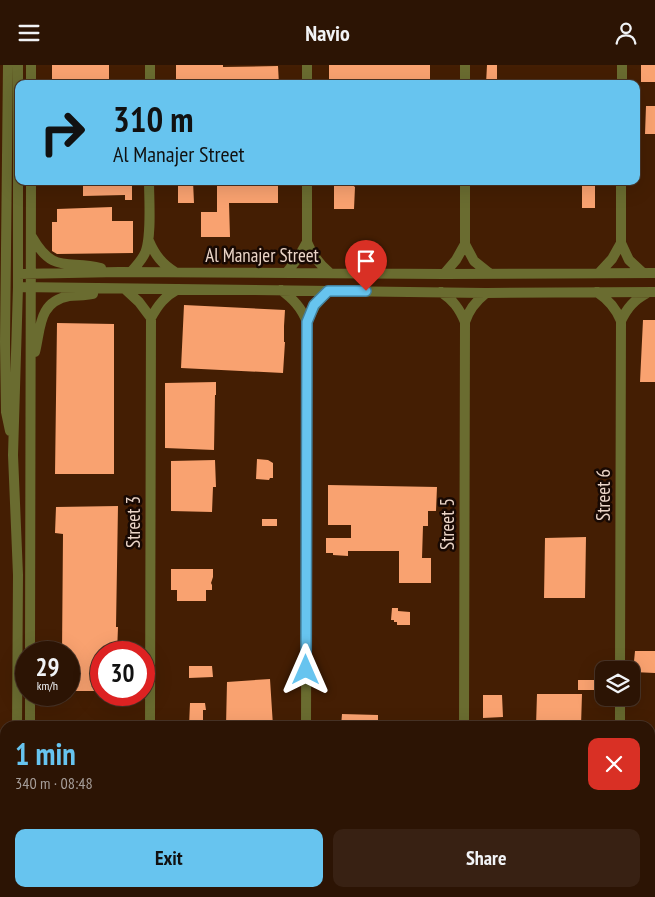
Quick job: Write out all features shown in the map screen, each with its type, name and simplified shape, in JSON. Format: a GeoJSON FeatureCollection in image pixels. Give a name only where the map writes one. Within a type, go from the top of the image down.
{"type":"FeatureCollection","features":[{"type":"Feature","properties":{"kind":"street"},"geometry":{"type":"LineString","coordinates":[[8,65],[6,412],[13,455]]}},
{"type":"Feature","properties":{"kind":"street"},"geometry":{"type":"LineString","coordinates":[[18,65],[18,80]]}},
{"type":"Feature","properties":{"kind":"street"},"geometry":{"type":"LineString","coordinates":[[31,65],[31,80]]}},
{"type":"Feature","properties":{"kind":"street"},"geometry":{"type":"LineString","coordinates":[[150,65],[150,80]]}},
{"type":"Feature","properties":{"kind":"street"},"geometry":{"type":"LineString","coordinates":[[307,80],[308,65]]}},
{"type":"Feature","properties":{"kind":"street"},"geometry":{"type":"LineString","coordinates":[[465,65],[465,80]]}},
{"type":"Feature","properties":{"kind":"street"},"geometry":{"type":"LineString","coordinates":[[622,65],[622,80]]}},
{"type":"Feature","properties":{"kind":"street"},"geometry":{"type":"LineString","coordinates":[[17,721],[18,575],[13,455],[18,287],[18,185]]}},
{"type":"Feature","properties":{"kind":"street"},"geometry":{"type":"LineString","coordinates":[[30,641],[31,185]]}},
{"type":"Feature","properties":{"kind":"street"},"geometry":{"type":"LineString","coordinates":[[131,272],[143,257],[149,241],[149,185]]}},
{"type":"Feature","properties":{"kind":"street"},"geometry":{"type":"LineString","coordinates":[[307,185],[307,242],[316,259],[330,273]]}},
{"type":"Feature","properties":{"kind":"street"},"geometry":{"type":"LineString","coordinates":[[465,185],[465,244],[474,261],[489,273]]}},
{"type":"Feature","properties":{"kind":"street"},"geometry":{"type":"LineString","coordinates":[[621,185],[621,243],[629,260],[643,273]]}},
{"type":"Feature","properties":{"kind":"street"},"geometry":{"type":"LineString","coordinates":[[31,235],[42,253],[56,262],[66,265],[91,266],[118,272]]}},
{"type":"Feature","properties":{"kind":"street"},"geometry":{"type":"LineString","coordinates":[[149,241],[158,258],[164,265],[175,272]]}},
{"type":"Feature","properties":{"kind":"street"},"geometry":{"type":"LineString","coordinates":[[287,272],[307,242]]}},
{"type":"Feature","properties":{"kind":"street"},"geometry":{"type":"LineString","coordinates":[[599,273],[612,259],[621,243]]}},
{"type":"Feature","properties":{"kind":"street"},"geometry":{"type":"LineString","coordinates":[[444,274],[456,260],[465,244]]}},
{"type":"Feature","properties":{"kind":"street","name":"Al Manajer Street"},"geometry":{"type":"LineString","coordinates":[[18,274],[118,272],[655,273]]}},
{"type":"Feature","properties":{"kind":"street","name":"Al Manajer Street"},"geometry":{"type":"LineString","coordinates":[[18,287],[486,293],[651,292]]}},
{"type":"Feature","properties":{"kind":"street"},"geometry":{"type":"LineString","coordinates":[[31,367],[42,319],[49,306],[61,298],[90,295],[109,289]]}},
{"type":"Feature","properties":{"kind":"street"},"geometry":{"type":"LineString","coordinates":[[125,289],[139,302],[151,318],[162,301],[178,289]]}},
{"type":"Feature","properties":{"kind":"street"},"geometry":{"type":"LineString","coordinates":[[280,290],[298,304],[307,322],[306,721]]}},
{"type":"Feature","properties":{"kind":"street"},"geometry":{"type":"LineString","coordinates":[[307,322],[314,305],[328,291]]}},
{"type":"Feature","properties":{"kind":"street"},"geometry":{"type":"LineString","coordinates":[[441,291],[456,304],[465,321]]}},
{"type":"Feature","properties":{"kind":"street"},"geometry":{"type":"LineString","coordinates":[[596,292],[612,304],[621,321]]}},
{"type":"Feature","properties":{"kind":"street"},"geometry":{"type":"LineString","coordinates":[[621,321],[631,304],[639,297],[651,292]]}},
{"type":"Feature","properties":{"kind":"street"},"geometry":{"type":"LineString","coordinates":[[465,321],[473,305],[486,293]]}},
{"type":"Feature","properties":{"kind":"street","name":"Street 3"},"geometry":{"type":"LineString","coordinates":[[150,721],[151,318]]}},
{"type":"Feature","properties":{"kind":"street","name":"Street 5"},"geometry":{"type":"LineString","coordinates":[[464,721],[465,321]]}},
{"type":"Feature","properties":{"kind":"street","name":"Street 6"},"geometry":{"type":"LineString","coordinates":[[620,661],[621,321]]}},
{"type":"Feature","properties":{"kind":"street"},"geometry":{"type":"LineString","coordinates":[[30,706],[30,721]]}},
{"type":"Feature","properties":{"kind":"street"},"geometry":{"type":"LineString","coordinates":[[620,706],[620,721]]}},
{"type":"Feature","properties":{"kind":"shaded area"},"geometry":{"type":"Polygon","coordinates":[[[0,65],[655,65],[655,721],[0,721],[0,65]]]}},
{"type":"Feature","properties":{"kind":"building"},"geometry":{"type":"Polygon","coordinates":[[[52,65],[109,65],[109,80],[52,80],[52,65]]]}},
{"type":"Feature","properties":{"kind":"building"},"geometry":{"type":"Polygon","coordinates":[[[176,65],[223,65],[223,67],[278,66],[279,80],[176,80],[176,65]]]}},
{"type":"Feature","properties":{"kind":"building"},"geometry":{"type":"Polygon","coordinates":[[[329,65],[430,65],[430,80],[329,80],[329,65]]]}},
{"type":"Feature","properties":{"kind":"building"},"geometry":{"type":"Polygon","coordinates":[[[487,65],[497,65],[497,80],[486,80],[487,65]]]}},
{"type":"Feature","properties":{"kind":"building"},"geometry":{"type":"Polygon","coordinates":[[[641,65],[655,65],[655,82],[641,82],[641,65]]]}},
{"type":"Feature","properties":{"kind":"building"},"geometry":{"type":"Polygon","coordinates":[[[646,106],[655,106],[655,134],[645,134],[646,106]]]}},
{"type":"Feature","properties":{"kind":"building"},"geometry":{"type":"Polygon","coordinates":[[[83,185],[132,185],[132,200],[125,200],[125,195],[83,196],[83,185]]]}},
{"type":"Feature","properties":{"kind":"building"},"geometry":{"type":"Polygon","coordinates":[[[178,185],[193,185],[194,203],[178,203],[178,185]]]}},
{"type":"Feature","properties":{"kind":"building"},"geometry":{"type":"Polygon","coordinates":[[[217,185],[278,185],[278,203],[229,203],[230,237],[201,237],[201,212],[217,212],[217,185]]]}},
{"type":"Feature","properties":{"kind":"building"},"geometry":{"type":"Polygon","coordinates":[[[334,185],[352,185],[355,187],[354,209],[334,209],[334,185]]]}},
{"type":"Feature","properties":{"kind":"building"},"geometry":{"type":"Polygon","coordinates":[[[582,185],[595,185],[595,208],[582,208],[582,185]]]}},
{"type":"Feature","properties":{"kind":"building"},"geometry":{"type":"Polygon","coordinates":[[[112,207],[112,221],[133,221],[133,253],[57,254],[52,251],[52,222],[57,222],[57,209],[112,207]]]}},
{"type":"Feature","properties":{"kind":"building"},"geometry":{"type":"Polygon","coordinates":[[[184,305],[285,310],[283,373],[181,368],[184,305]]]}},
{"type":"Feature","properties":{"kind":"building"},"geometry":{"type":"Polygon","coordinates":[[[643,320],[655,320],[655,382],[640,382],[643,320]]]}},
{"type":"Feature","properties":{"kind":"building"},"geometry":{"type":"Polygon","coordinates":[[[57,323],[114,324],[114,474],[55,474],[57,323]]]}},
{"type":"Feature","properties":{"kind":"building"},"geometry":{"type":"Polygon","coordinates":[[[216,382],[214,450],[165,448],[165,383],[216,382]]]}},
{"type":"Feature","properties":{"kind":"building"},"geometry":{"type":"Polygon","coordinates":[[[257,459],[268,460],[273,463],[273,478],[269,480],[256,479],[257,459]]]}},
{"type":"Feature","properties":{"kind":"building"},"geometry":{"type":"Polygon","coordinates":[[[215,460],[216,487],[213,487],[212,512],[171,511],[171,461],[215,460]]]}},
{"type":"Feature","properties":{"kind":"building"},"geometry":{"type":"Polygon","coordinates":[[[328,485],[437,487],[436,511],[428,511],[428,526],[423,526],[422,558],[431,558],[431,583],[399,583],[399,551],[348,551],[348,556],[326,553],[326,538],[351,538],[351,525],[328,525],[328,485]]]}},
{"type":"Feature","properties":{"kind":"building"},"geometry":{"type":"Polygon","coordinates":[[[118,506],[116,627],[118,627],[117,641],[90,641],[90,691],[80,691],[80,641],[62,641],[63,534],[55,533],[56,507],[118,506]]]}},
{"type":"Feature","properties":{"kind":"building"},"geometry":{"type":"Polygon","coordinates":[[[262,519],[277,519],[277,526],[262,526],[262,519]]]}},
{"type":"Feature","properties":{"kind":"building"},"geometry":{"type":"Polygon","coordinates":[[[586,537],[585,598],[544,598],[545,538],[586,537]]]}},
{"type":"Feature","properties":{"kind":"building"},"geometry":{"type":"Polygon","coordinates":[[[171,569],[213,569],[212,590],[206,590],[206,601],[177,601],[177,590],[171,590],[171,569]]]}},
{"type":"Feature","properties":{"kind":"building"},"geometry":{"type":"Polygon","coordinates":[[[392,608],[398,608],[398,611],[410,612],[410,625],[397,625],[397,622],[391,620],[392,608]]]}},
{"type":"Feature","properties":{"kind":"building"},"geometry":{"type":"Polygon","coordinates":[[[635,651],[655,651],[655,673],[640,672],[640,661],[634,661],[635,651]]]}},
{"type":"Feature","properties":{"kind":"building"},"geometry":{"type":"Polygon","coordinates":[[[189,666],[212,666],[213,677],[189,678],[189,666]]]}},
{"type":"Feature","properties":{"kind":"building"},"geometry":{"type":"Polygon","coordinates":[[[270,679],[273,721],[226,721],[227,682],[270,679]]]}},
{"type":"Feature","properties":{"kind":"building"},"geometry":{"type":"Polygon","coordinates":[[[578,680],[595,680],[595,690],[578,690],[578,680]]]}},
{"type":"Feature","properties":{"kind":"building"},"geometry":{"type":"Polygon","coordinates":[[[537,694],[582,694],[581,721],[536,721],[537,694]]]}},
{"type":"Feature","properties":{"kind":"building"},"geometry":{"type":"Polygon","coordinates":[[[483,695],[502,695],[503,717],[483,718],[483,695]]]}},
{"type":"Feature","properties":{"kind":"building"},"geometry":{"type":"Polygon","coordinates":[[[190,703],[205,703],[206,710],[203,710],[203,721],[189,721],[190,703]]]}},
{"type":"Feature","properties":{"kind":"building"},"geometry":{"type":"Polygon","coordinates":[[[342,714],[378,715],[378,721],[341,721],[342,714]]]}},
{"type":"Feature","properties":{"kind":"route"},"geometry":{"type":"LineString","coordinates":[[306,670],[307,322],[314,305],[328,291],[366,291]]}}]}
